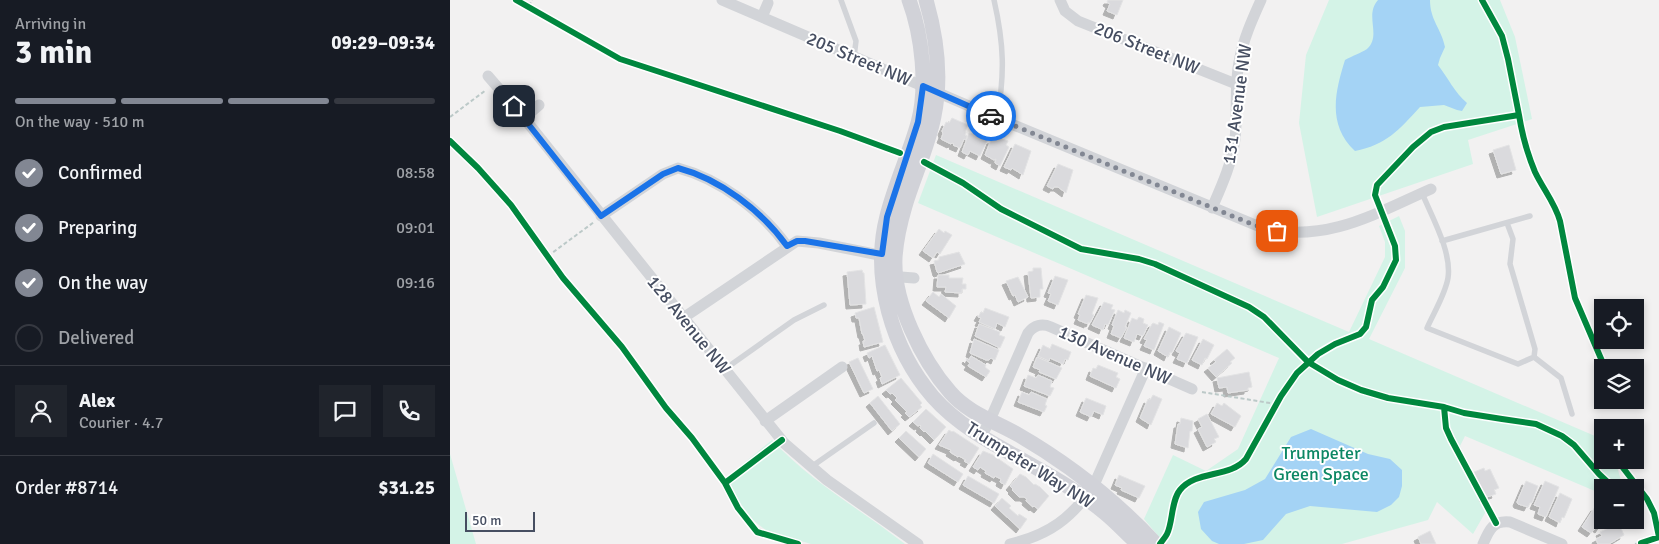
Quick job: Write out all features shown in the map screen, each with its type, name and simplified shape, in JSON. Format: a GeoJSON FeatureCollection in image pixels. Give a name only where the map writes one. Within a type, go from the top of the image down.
{"type":"FeatureCollection","features":[{"type":"Feature","properties":{"kind":"street","name":"205 Street NW"},"geometry":{"type":"LineString","coordinates":[[722,0],[997,118],[1212,208],[1265,228],[1277,231],[1306,233],[1334,229],[1426,191]]}},
{"type":"Feature","properties":{"kind":"street","name":"Trumpeter Way NW"},"geometry":{"type":"LineString","coordinates":[[909,0],[919,40],[923,86],[918,122],[887,217],[889,276],[910,325],[926,359],[951,393],[972,412],[1017,434],[1094,485],[1133,519],[1156,544]]}},
{"type":"Feature","properties":{"kind":"street","name":"Trumpeter Way NW"},"geometry":{"type":"LineString","coordinates":[[889,257],[930,133],[938,93],[934,36],[926,0]]}},
{"type":"Feature","properties":{"kind":"street","name":"131 Avenue NW"},"geometry":{"type":"LineString","coordinates":[[1212,208],[1228,172],[1233,149],[1236,125],[1236,84],[1241,50],[1261,0]]}},
{"type":"Feature","properties":{"kind":"street","name":"206 Street NW"},"geometry":{"type":"LineString","coordinates":[[1061,3],[1070,16],[1086,24],[1236,84]]}},
{"type":"Feature","properties":{"kind":"street"},"geometry":{"type":"LineString","coordinates":[[762,18],[768,4]]}},
{"type":"Feature","properties":{"kind":"street","name":"128 Avenue NW"},"geometry":{"type":"LineString","coordinates":[[491,80],[524,118],[784,443],[827,480],[918,544]]}},
{"type":"Feature","properties":{"kind":"street"},"geometry":{"type":"LineString","coordinates":[[524,118],[539,105]]}},
{"type":"Feature","properties":{"kind":"street"},"geometry":{"type":"LineString","coordinates":[[601,216],[663,174],[678,168],[703,178],[742,201],[777,232],[787,246]]}},
{"type":"Feature","properties":{"kind":"street"},"geometry":{"type":"LineString","coordinates":[[683,318],[797,241],[889,257]]}},
{"type":"Feature","properties":{"kind":"street"},"geometry":{"type":"LineString","coordinates":[[889,276],[914,278]]}},
{"type":"Feature","properties":{"kind":"street","name":"Trumpeter Way NW"},"geometry":{"type":"LineString","coordinates":[[889,276],[883,287],[893,328],[913,369],[933,397],[981,437],[1043,472],[1106,513],[1138,544]]}},
{"type":"Feature","properties":{"kind":"street","name":"130 Avenue NW"},"geometry":{"type":"LineString","coordinates":[[990,420],[1028,333],[1038,325],[1051,326],[1192,389]]}},
{"type":"Feature","properties":{"kind":"street"},"geometry":{"type":"LineString","coordinates":[[765,421],[842,367]]}},
{"type":"Feature","properties":{"kind":"street"},"geometry":{"type":"LineString","coordinates":[[1010,544],[1035,537],[1065,520],[1085,498],[1094,485],[1146,368]]}},
{"type":"Feature","properties":{"kind":"street"},"geometry":{"type":"LineString","coordinates":[[981,437],[990,420]]}},
{"type":"Feature","properties":{"kind":"street"},"geometry":{"type":"LineString","coordinates":[[1483,544],[1496,523],[1510,522],[1562,544]]}},
{"type":"Feature","properties":{"kind":"lane"},"geometry":{"type":"LineString","coordinates":[[841,0],[856,41],[854,57]]}},
{"type":"Feature","properties":{"kind":"lane"},"geometry":{"type":"LineString","coordinates":[[994,0],[1000,23],[1004,59],[1002,92],[997,118]]}},
{"type":"Feature","properties":{"kind":"lane"},"geometry":{"type":"LineString","coordinates":[[1426,191],[1446,254],[1448,276],[1443,292],[1426,328],[1513,363],[1518,364],[1534,357]]}},
{"type":"Feature","properties":{"kind":"lane"},"geometry":{"type":"LineString","coordinates":[[1442,241],[1530,216]]}},
{"type":"Feature","properties":{"kind":"lane"},"geometry":{"type":"LineString","coordinates":[[1507,223],[1514,239],[1510,264],[1534,342],[1534,357]]}},
{"type":"Feature","properties":{"kind":"lane"},"geometry":{"type":"LineString","coordinates":[[724,369],[794,320],[824,305]]}},
{"type":"Feature","properties":{"kind":"lane"},"geometry":{"type":"LineString","coordinates":[[1534,357],[1561,378],[1572,414]]}},
{"type":"Feature","properties":{"kind":"lane"},"geometry":{"type":"LineString","coordinates":[[810,467],[874,422]]}},
{"type":"Feature","properties":{"kind":"path"},"geometry":{"type":"LineString","coordinates":[[528,3],[536,10]]}},
{"type":"Feature","properties":{"kind":"path"},"geometry":{"type":"LineString","coordinates":[[450,117],[491,80]]}},
{"type":"Feature","properties":{"kind":"path"},"geometry":{"type":"LineString","coordinates":[[548,256],[601,216]]}},
{"type":"Feature","properties":{"kind":"path"},"geometry":{"type":"LineString","coordinates":[[543,249],[553,263]]}},
{"type":"Feature","properties":{"kind":"path"},"geometry":{"type":"LineString","coordinates":[[1192,389],[1207,394],[1276,404]]}},
{"type":"Feature","properties":{"kind":"path"},"geometry":{"type":"LineString","coordinates":[[1272,412],[1281,396]]}},
{"type":"Feature","properties":{"kind":"path"},"geometry":{"type":"LineString","coordinates":[[1638,543],[1650,540]]}},
{"type":"Feature","properties":{"kind":"green space"},"geometry":{"type":"Polygon","coordinates":[[[1329,0],[1500,0],[1515,37],[1532,119],[1468,140],[1473,164],[1317,217],[1299,123],[1306,55],[1329,0]]]}},
{"type":"Feature","properties":{"kind":"green space","name":"Trumpeter Green Space"},"geometry":{"type":"Polygon","coordinates":[[[936,155],[1349,332],[1385,257],[1385,242],[1379,226],[1399,216],[1405,231],[1405,268],[1369,339],[1594,436],[1594,469],[1618,469],[1621,479],[1594,479],[1594,491],[1465,436],[1460,446],[1489,506],[1473,534],[1437,502],[1428,520],[1342,544],[1165,544],[1144,519],[1173,455],[1206,471],[1238,449],[1279,358],[918,203],[936,155]]]}},
{"type":"Feature","properties":{"kind":"green space"},"geometry":{"type":"Polygon","coordinates":[[[772,440],[819,482],[905,544],[811,544],[767,531],[750,518],[737,501],[727,477],[772,440]]]}},
{"type":"Feature","properties":{"kind":"green space"},"geometry":{"type":"Polygon","coordinates":[[[450,454],[476,544],[450,544],[450,454]]]}},
{"type":"Feature","properties":{"kind":"water"},"geometry":{"type":"Polygon","coordinates":[[[1378,0],[1430,0],[1430,7],[1445,47],[1438,65],[1455,90],[1467,103],[1462,111],[1444,105],[1420,107],[1384,141],[1355,151],[1346,141],[1340,130],[1337,119],[1336,96],[1345,60],[1367,49],[1371,44],[1373,38],[1372,12],[1378,0]]]}},
{"type":"Feature","properties":{"kind":"water"},"geometry":{"type":"Polygon","coordinates":[[[1311,429],[1368,454],[1390,459],[1402,470],[1402,486],[1399,497],[1391,505],[1377,512],[1310,506],[1286,514],[1263,540],[1244,544],[1219,544],[1212,541],[1201,529],[1198,512],[1204,502],[1245,490],[1265,479],[1291,437],[1311,429]]]}},
{"type":"Feature","properties":{"kind":"building"},"geometry":{"type":"Polygon","coordinates":[[[1108,0],[1123,0],[1117,15],[1107,11],[1110,4],[1107,2],[1108,0]]]}},
{"type":"Feature","properties":{"kind":"building"},"geometry":{"type":"Polygon","coordinates":[[[952,118],[968,125],[965,132],[966,140],[964,139],[960,148],[941,139],[946,122],[949,123],[952,118]]]}},
{"type":"Feature","properties":{"kind":"building"},"geometry":{"type":"Polygon","coordinates":[[[975,130],[987,134],[985,138],[988,139],[980,156],[970,151],[968,155],[962,152],[969,133],[973,134],[975,130]]]}},
{"type":"Feature","properties":{"kind":"building"},"geometry":{"type":"Polygon","coordinates":[[[997,137],[1008,141],[1006,145],[1009,147],[1000,166],[995,163],[996,159],[994,160],[985,155],[991,140],[995,140],[997,137]]]}},
{"type":"Feature","properties":{"kind":"building"},"geometry":{"type":"Polygon","coordinates":[[[1015,144],[1031,151],[1023,175],[1012,168],[1011,170],[1004,167],[1015,144]]]}},
{"type":"Feature","properties":{"kind":"building"},"geometry":{"type":"Polygon","coordinates":[[[1509,145],[1516,170],[1501,174],[1493,150],[1509,145]]]}},
{"type":"Feature","properties":{"kind":"building"},"geometry":{"type":"Polygon","coordinates":[[[1058,164],[1073,170],[1066,193],[1058,187],[1053,189],[1047,186],[1058,164]]]}},
{"type":"Feature","properties":{"kind":"building"},"geometry":{"type":"Polygon","coordinates":[[[939,229],[944,233],[945,231],[952,235],[940,254],[937,252],[933,258],[923,251],[939,229]]]}},
{"type":"Feature","properties":{"kind":"building"},"geometry":{"type":"Polygon","coordinates":[[[959,252],[965,264],[937,272],[934,261],[939,260],[939,257],[959,252]]]}},
{"type":"Feature","properties":{"kind":"building"},"geometry":{"type":"Polygon","coordinates":[[[1033,268],[1041,268],[1043,289],[1040,289],[1040,297],[1031,298],[1028,272],[1033,271],[1033,268]]]}},
{"type":"Feature","properties":{"kind":"building"},"geometry":{"type":"Polygon","coordinates":[[[862,270],[864,273],[866,304],[850,305],[847,272],[862,270]]]}},
{"type":"Feature","properties":{"kind":"building"},"geometry":{"type":"Polygon","coordinates":[[[938,275],[949,275],[949,278],[963,278],[962,284],[966,284],[966,289],[962,289],[962,293],[945,292],[946,287],[937,287],[938,275]]]}},
{"type":"Feature","properties":{"kind":"building"},"geometry":{"type":"Polygon","coordinates":[[[1055,276],[1068,280],[1058,305],[1048,301],[1051,294],[1048,293],[1055,276]]]}},
{"type":"Feature","properties":{"kind":"building"},"geometry":{"type":"Polygon","coordinates":[[[1018,277],[1028,297],[1018,302],[1006,281],[1018,277]]]}},
{"type":"Feature","properties":{"kind":"building"},"geometry":{"type":"Polygon","coordinates":[[[933,292],[939,297],[941,294],[956,306],[949,318],[926,301],[933,292]]]}},
{"type":"Feature","properties":{"kind":"building"},"geometry":{"type":"Polygon","coordinates":[[[1086,295],[1098,298],[1092,314],[1094,315],[1088,324],[1078,320],[1080,315],[1078,314],[1086,295]]]}},
{"type":"Feature","properties":{"kind":"building"},"geometry":{"type":"Polygon","coordinates":[[[1104,302],[1113,305],[1111,309],[1115,310],[1108,325],[1105,324],[1103,330],[1092,325],[1104,302]]]}},
{"type":"Feature","properties":{"kind":"building"},"geometry":{"type":"Polygon","coordinates":[[[874,307],[883,342],[864,347],[863,341],[865,341],[859,318],[856,318],[855,313],[874,307]]]}},
{"type":"Feature","properties":{"kind":"building"},"geometry":{"type":"Polygon","coordinates":[[[985,308],[1009,317],[1005,327],[997,323],[995,329],[979,322],[981,318],[978,317],[985,308]]]}},
{"type":"Feature","properties":{"kind":"building"},"geometry":{"type":"Polygon","coordinates":[[[1118,310],[1124,313],[1125,310],[1131,313],[1121,338],[1111,334],[1114,326],[1112,325],[1118,310]]]}},
{"type":"Feature","properties":{"kind":"building"},"geometry":{"type":"Polygon","coordinates":[[[1139,317],[1144,319],[1143,323],[1148,325],[1143,336],[1137,334],[1134,342],[1124,338],[1132,318],[1137,320],[1139,317]]]}},
{"type":"Feature","properties":{"kind":"building"},"geometry":{"type":"Polygon","coordinates":[[[1159,322],[1164,324],[1154,350],[1144,346],[1147,340],[1144,339],[1152,324],[1158,325],[1159,322]]]}},
{"type":"Feature","properties":{"kind":"building"},"geometry":{"type":"Polygon","coordinates":[[[979,324],[1000,332],[999,335],[1005,337],[1000,348],[975,336],[979,324]]]}},
{"type":"Feature","properties":{"kind":"building"},"geometry":{"type":"Polygon","coordinates":[[[1169,327],[1181,333],[1172,353],[1170,352],[1168,357],[1158,351],[1169,327]]]}},
{"type":"Feature","properties":{"kind":"building"},"geometry":{"type":"Polygon","coordinates":[[[1186,333],[1198,337],[1187,363],[1177,359],[1180,353],[1176,351],[1186,333]]]}},
{"type":"Feature","properties":{"kind":"building"},"geometry":{"type":"Polygon","coordinates":[[[974,339],[999,350],[995,360],[991,358],[986,360],[970,353],[974,339]]]}},
{"type":"Feature","properties":{"kind":"building"},"geometry":{"type":"Polygon","coordinates":[[[1203,339],[1214,345],[1202,365],[1192,360],[1203,339]]]}},
{"type":"Feature","properties":{"kind":"building"},"geometry":{"type":"Polygon","coordinates":[[[1052,344],[1071,352],[1068,360],[1065,359],[1063,364],[1050,358],[1049,361],[1038,356],[1043,345],[1050,349],[1052,344]]]}},
{"type":"Feature","properties":{"kind":"building"},"geometry":{"type":"Polygon","coordinates":[[[885,345],[900,375],[882,384],[879,370],[877,371],[872,356],[869,358],[867,353],[885,345]]]}},
{"type":"Feature","properties":{"kind":"building"},"geometry":{"type":"Polygon","coordinates":[[[1227,349],[1235,358],[1216,377],[1208,368],[1227,349]]]}},
{"type":"Feature","properties":{"kind":"building"},"geometry":{"type":"Polygon","coordinates":[[[971,356],[986,365],[985,367],[990,371],[986,377],[968,366],[970,363],[966,360],[967,358],[969,360],[971,356]]]}},
{"type":"Feature","properties":{"kind":"building"},"geometry":{"type":"Polygon","coordinates":[[[1037,357],[1062,368],[1056,379],[1039,372],[1040,370],[1033,367],[1037,357]]]}},
{"type":"Feature","properties":{"kind":"building"},"geometry":{"type":"Polygon","coordinates":[[[858,358],[873,389],[864,393],[849,362],[858,358]]]}},
{"type":"Feature","properties":{"kind":"building"},"geometry":{"type":"Polygon","coordinates":[[[1098,365],[1118,373],[1116,377],[1120,379],[1116,388],[1090,376],[1093,368],[1096,369],[1098,365]]]}},
{"type":"Feature","properties":{"kind":"building"},"geometry":{"type":"Polygon","coordinates":[[[1249,372],[1252,387],[1248,388],[1248,390],[1228,393],[1227,387],[1219,388],[1217,378],[1249,372]]]}},
{"type":"Feature","properties":{"kind":"building"},"geometry":{"type":"Polygon","coordinates":[[[1028,375],[1036,378],[1038,375],[1052,381],[1050,387],[1054,388],[1050,396],[1024,386],[1028,375]]]}},
{"type":"Feature","properties":{"kind":"building"},"geometry":{"type":"Polygon","coordinates":[[[901,378],[922,403],[920,405],[922,407],[909,417],[905,413],[907,412],[895,400],[897,398],[886,390],[901,378]]]}},
{"type":"Feature","properties":{"kind":"building"},"geometry":{"type":"Polygon","coordinates":[[[1022,392],[1029,395],[1031,392],[1047,399],[1045,405],[1047,406],[1044,412],[1018,402],[1022,392]]]}},
{"type":"Feature","properties":{"kind":"building"},"geometry":{"type":"Polygon","coordinates":[[[1153,395],[1162,399],[1151,425],[1140,418],[1148,399],[1150,400],[1153,395]]]}},
{"type":"Feature","properties":{"kind":"building"},"geometry":{"type":"Polygon","coordinates":[[[878,396],[900,424],[892,431],[870,403],[878,396]]]}},
{"type":"Feature","properties":{"kind":"building"},"geometry":{"type":"Polygon","coordinates":[[[1086,398],[1106,406],[1103,415],[1094,411],[1091,417],[1080,412],[1086,398]]]}},
{"type":"Feature","properties":{"kind":"building"},"geometry":{"type":"Polygon","coordinates":[[[1217,403],[1222,406],[1224,403],[1241,416],[1235,427],[1211,414],[1217,403]]]}},
{"type":"Feature","properties":{"kind":"building"},"geometry":{"type":"Polygon","coordinates":[[[926,409],[946,427],[934,440],[920,428],[920,425],[918,426],[913,422],[926,409]]]}},
{"type":"Feature","properties":{"kind":"building"},"geometry":{"type":"Polygon","coordinates":[[[1207,414],[1219,437],[1214,439],[1216,442],[1207,447],[1198,429],[1202,427],[1198,419],[1207,414]]]}},
{"type":"Feature","properties":{"kind":"building"},"geometry":{"type":"Polygon","coordinates":[[[1181,418],[1193,421],[1188,448],[1175,444],[1178,424],[1180,424],[1181,418]]]}},
{"type":"Feature","properties":{"kind":"building"},"geometry":{"type":"Polygon","coordinates":[[[949,430],[979,448],[969,464],[964,461],[966,460],[950,452],[951,450],[939,445],[949,430]]]}},
{"type":"Feature","properties":{"kind":"building"},"geometry":{"type":"Polygon","coordinates":[[[906,431],[926,449],[919,457],[899,438],[906,431]]]}},
{"type":"Feature","properties":{"kind":"building"},"geometry":{"type":"Polygon","coordinates":[[[983,451],[993,455],[1013,469],[1005,485],[1000,482],[1001,479],[995,476],[994,478],[985,473],[986,471],[980,467],[978,470],[973,467],[983,451]]]}},
{"type":"Feature","properties":{"kind":"building"},"geometry":{"type":"Polygon","coordinates":[[[933,454],[963,474],[958,482],[928,463],[933,454]]]}},
{"type":"Feature","properties":{"kind":"building"},"geometry":{"type":"Polygon","coordinates":[[[1484,468],[1485,471],[1490,469],[1499,488],[1494,490],[1496,494],[1484,498],[1474,472],[1484,468]]]}},
{"type":"Feature","properties":{"kind":"building"},"geometry":{"type":"Polygon","coordinates":[[[1020,474],[1034,485],[1040,487],[1049,496],[1038,509],[1026,501],[1027,499],[1019,497],[1012,490],[1010,486],[1020,474]]]}},
{"type":"Feature","properties":{"kind":"building"},"geometry":{"type":"Polygon","coordinates":[[[1119,475],[1145,486],[1139,498],[1121,490],[1122,488],[1115,485],[1119,475]]]}},
{"type":"Feature","properties":{"kind":"building"},"geometry":{"type":"Polygon","coordinates":[[[968,476],[999,494],[994,503],[963,485],[968,476]]]}},
{"type":"Feature","properties":{"kind":"building"},"geometry":{"type":"Polygon","coordinates":[[[1526,481],[1538,486],[1532,503],[1528,507],[1517,502],[1526,481]]]}},
{"type":"Feature","properties":{"kind":"building"},"geometry":{"type":"Polygon","coordinates":[[[1545,481],[1559,487],[1546,517],[1538,514],[1540,507],[1534,505],[1545,481]]]}},
{"type":"Feature","properties":{"kind":"building"},"geometry":{"type":"Polygon","coordinates":[[[1560,493],[1572,499],[1560,523],[1549,517],[1560,493]]]}},
{"type":"Feature","properties":{"kind":"building"},"geometry":{"type":"Polygon","coordinates":[[[1002,498],[1018,516],[1019,514],[1027,519],[1020,529],[995,506],[1002,498]]]}},
{"type":"Feature","properties":{"kind":"building"},"geometry":{"type":"Polygon","coordinates":[[[1594,509],[1594,529],[1591,533],[1582,527],[1594,509]]]}},
{"type":"Feature","properties":{"kind":"building"},"geometry":{"type":"Polygon","coordinates":[[[1606,529],[1621,529],[1624,535],[1609,544],[1598,544],[1596,539],[1602,536],[1600,532],[1606,529]]]}},
{"type":"Feature","properties":{"kind":"building"},"geometry":{"type":"Polygon","coordinates":[[[1430,531],[1436,544],[1421,544],[1418,537],[1430,531]]]}},
{"type":"Feature","properties":{"kind":"cycle path"},"geometry":{"type":"LineString","coordinates":[[516,0],[620,59],[840,131],[900,153]]}},
{"type":"Feature","properties":{"kind":"cycle path"},"geometry":{"type":"LineString","coordinates":[[1160,544],[1169,529],[1175,500],[1180,490],[1195,479],[1231,469],[1246,459],[1281,396],[1297,373],[1318,354],[1335,344],[1360,334],[1366,327],[1372,300],[1383,287],[1396,260],[1395,246],[1375,195],[1377,185],[1413,147],[1431,132],[1444,127],[1519,115],[1502,36],[1482,0]]}},
{"type":"Feature","properties":{"kind":"cycle path"},"geometry":{"type":"LineString","coordinates":[[1519,115],[1532,165],[1560,221],[1575,298],[1601,359]]}},
{"type":"Feature","properties":{"kind":"cycle path"},"geometry":{"type":"LineString","coordinates":[[450,141],[478,168],[511,205],[563,278],[622,347],[666,408],[692,438],[725,483],[738,508],[757,532],[798,544]]}},
{"type":"Feature","properties":{"kind":"cycle path"},"geometry":{"type":"LineString","coordinates":[[924,162],[963,183],[1001,209],[1081,249],[1139,259],[1155,264],[1249,307],[1264,317],[1308,362],[1338,380],[1361,390],[1388,398],[1444,407],[1464,413],[1536,424],[1562,436],[1574,445],[1604,479]]}},
{"type":"Feature","properties":{"kind":"cycle path"},"geometry":{"type":"LineString","coordinates":[[1444,407],[1446,428],[1496,523]]}},
{"type":"Feature","properties":{"kind":"cycle path"},"geometry":{"type":"LineString","coordinates":[[725,483],[782,440]]}},
{"type":"Feature","properties":{"kind":"cycle path"},"geometry":{"type":"LineString","coordinates":[[1624,469],[1647,499],[1654,513],[1659,537],[1641,543]]}},
{"type":"Feature","properties":{"kind":"way so far"},"geometry":{"type":"LineString","coordinates":[[991,116],[1254,225],[1277,231]]}},
{"type":"Feature","properties":{"kind":"route"},"geometry":{"type":"LineString","coordinates":[[514,106],[601,216],[663,174],[678,168],[703,178],[742,201],[777,232],[787,246],[797,241],[805,241],[882,254],[887,217],[918,122],[923,86],[991,116]]}}]}
